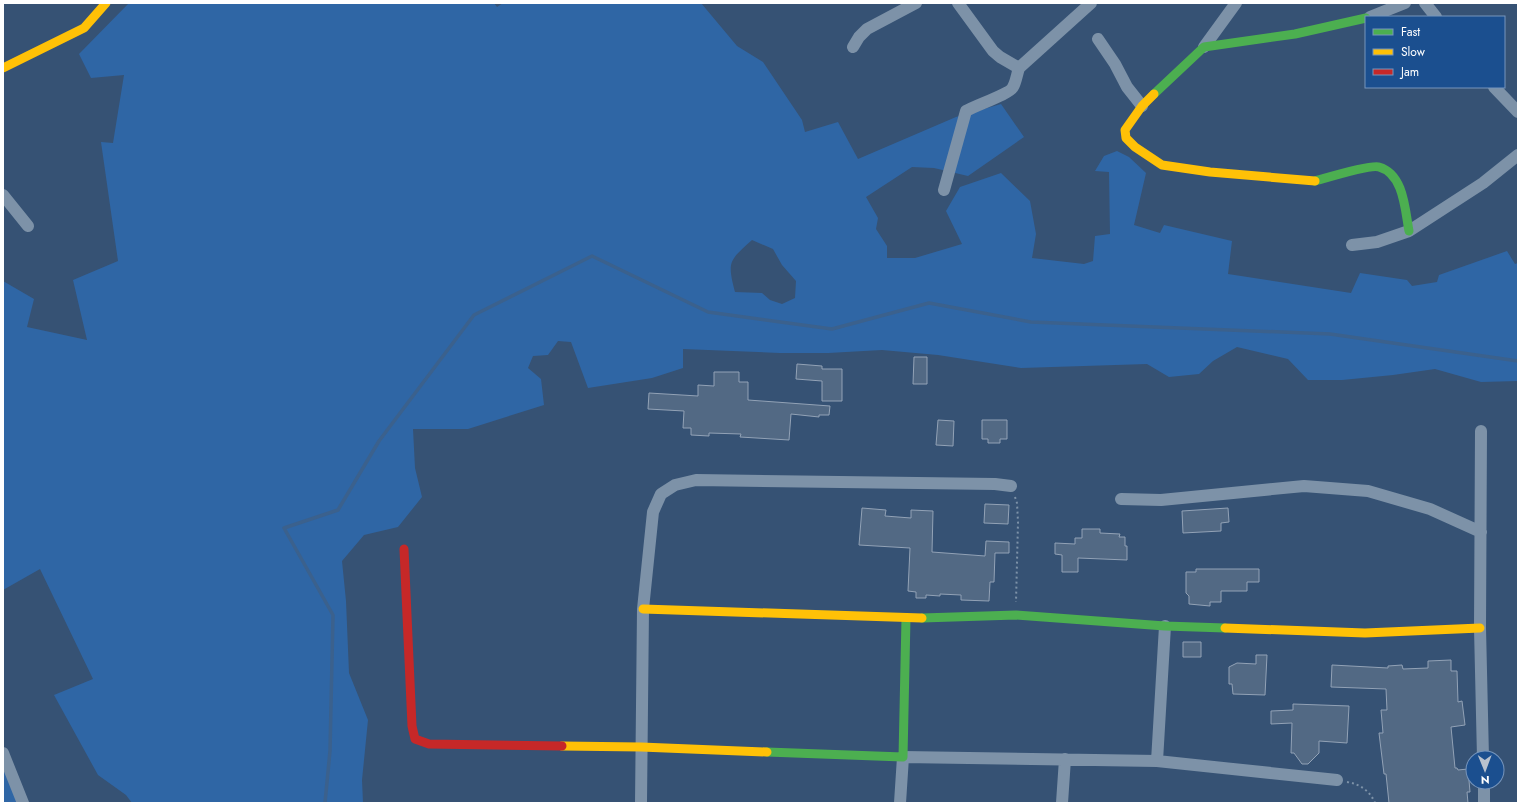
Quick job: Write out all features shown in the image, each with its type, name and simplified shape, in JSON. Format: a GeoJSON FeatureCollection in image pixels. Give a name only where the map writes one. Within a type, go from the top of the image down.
{"type":"FeatureCollection","features":[{"type":"Feature","properties":{"kind":"street"},"geometry":{"type":"LineString","coordinates":[[3,68],[84,28],[106,3]]}},
{"type":"Feature","properties":{"kind":"street"},"geometry":{"type":"LineString","coordinates":[[853,47],[867,28],[916,3]]}},
{"type":"Feature","properties":{"kind":"street"},"geometry":{"type":"LineString","coordinates":[[958,3],[993,51],[1019,68]]}},
{"type":"Feature","properties":{"kind":"street"},"geometry":{"type":"LineString","coordinates":[[944,190],[966,111],[1007,92],[1013,87],[1019,68],[1091,3]]}},
{"type":"Feature","properties":{"kind":"street"},"geometry":{"type":"LineString","coordinates":[[1236,3],[1204,47],[1142,106],[1125,130],[1126,138],[1135,147],[1162,165],[1210,172],[1314,181],[1355,170],[1378,166],[1390,173],[1398,183],[1404,203],[1409,231]]}},
{"type":"Feature","properties":{"kind":"street"},"geometry":{"type":"LineString","coordinates":[[1372,16],[1405,3]]}},
{"type":"Feature","properties":{"kind":"street"},"geometry":{"type":"LineString","coordinates":[[1425,3],[1435,16]]}},
{"type":"Feature","properties":{"kind":"street"},"geometry":{"type":"LineString","coordinates":[[1204,47],[1295,34],[1365,18]]}},
{"type":"Feature","properties":{"kind":"street"},"geometry":{"type":"LineString","coordinates":[[1098,39],[1115,64],[1127,87],[1142,106]]}},
{"type":"Feature","properties":{"kind":"street"},"geometry":{"type":"LineString","coordinates":[[1495,88],[1518,112]]}},
{"type":"Feature","properties":{"kind":"street"},"geometry":{"type":"LineString","coordinates":[[1352,245],[1377,242],[1409,231],[1483,183],[1518,154]]}},
{"type":"Feature","properties":{"kind":"street"},"geometry":{"type":"LineString","coordinates":[[3,195],[28,226]]}},
{"type":"Feature","properties":{"kind":"street"},"geometry":{"type":"LineString","coordinates":[[1481,431],[1480,628],[1483,750]]}},
{"type":"Feature","properties":{"kind":"street"},"geometry":{"type":"LineString","coordinates":[[641,803],[643,609],[653,512],[661,494],[675,485],[696,480],[995,484],[1011,486]]}},
{"type":"Feature","properties":{"kind":"street"},"geometry":{"type":"LineString","coordinates":[[1121,499],[1161,500],[1304,486],[1368,491],[1430,509],[1481,532]]}},
{"type":"Feature","properties":{"kind":"street"},"geometry":{"type":"LineString","coordinates":[[404,549],[412,726],[415,739],[429,744],[641,747],[903,757],[1157,760],[1337,780]]}},
{"type":"Feature","properties":{"kind":"street"},"geometry":{"type":"LineString","coordinates":[[643,609],[906,618],[1016,615],[1165,626],[1366,633],[1480,628]]}},
{"type":"Feature","properties":{"kind":"street"},"geometry":{"type":"LineString","coordinates":[[900,803],[903,757],[906,618]]}},
{"type":"Feature","properties":{"kind":"street"},"geometry":{"type":"LineString","coordinates":[[1157,760],[1165,626]]}},
{"type":"Feature","properties":{"kind":"street"},"geometry":{"type":"LineString","coordinates":[[3,753],[23,803]]}},
{"type":"Feature","properties":{"kind":"street"},"geometry":{"type":"LineString","coordinates":[[1062,803],[1065,759]]}},
{"type":"Feature","properties":{"kind":"street"},"geometry":{"type":"LineString","coordinates":[[1484,790],[1484,803]]}},
{"type":"Feature","properties":{"kind":"path"},"geometry":{"type":"LineString","coordinates":[[1011,486],[1018,509],[1016,615]]}},
{"type":"Feature","properties":{"kind":"path"},"geometry":{"type":"LineString","coordinates":[[1337,780],[1354,783],[1366,790],[1375,803]]}},
{"type":"Feature","properties":{"kind":"shaded area"},"geometry":{"type":"Polygon","coordinates":[[[129,3],[494,3],[497,7],[503,3],[701,3],[737,46],[763,62],[802,120],[805,132],[838,122],[858,159],[956,117],[1001,104],[1024,137],[968,176],[934,168],[912,167],[866,197],[878,218],[876,229],[887,246],[887,258],[915,258],[962,244],[946,211],[960,187],[1001,173],[1030,201],[1036,234],[1032,258],[1084,264],[1093,261],[1095,236],[1110,234],[1109,172],[1095,171],[1104,156],[1117,151],[1129,157],[1146,173],[1134,225],[1160,233],[1164,225],[1232,241],[1228,274],[1351,293],[1360,273],[1407,280],[1412,286],[1437,282],[1439,275],[1507,251],[1515,264],[1518,263],[1518,381],[1481,382],[1435,369],[1342,380],[1308,380],[1288,359],[1237,347],[1213,361],[1199,374],[1169,377],[1147,364],[1021,368],[938,355],[882,350],[828,353],[780,353],[683,349],[683,368],[652,378],[588,388],[571,342],[558,341],[548,355],[533,356],[528,368],[541,379],[544,405],[468,429],[413,429],[415,468],[422,497],[398,527],[364,535],[342,561],[346,601],[349,673],[368,720],[362,780],[363,803],[132,803],[126,795],[98,775],[54,695],[93,679],[40,569],[3,590],[3,281],[34,299],[27,327],[87,340],[73,280],[118,261],[101,142],[113,143],[124,75],[91,78],[79,54],[129,3]],[[752,240],[734,258],[731,267],[731,274],[735,292],[762,293],[770,300],[782,304],[795,298],[796,281],[782,265],[773,249],[752,240]]]}},
{"type":"Feature","properties":{"kind":"shaded area"},"geometry":{"type":"Polygon","coordinates":[[[3,768],[26,803],[3,803],[3,768]]]}},
{"type":"Feature","properties":{"kind":"building"},"geometry":{"type":"Polygon","coordinates":[[[914,357],[927,357],[927,384],[913,384],[914,357]]]}},
{"type":"Feature","properties":{"kind":"building"},"geometry":{"type":"Polygon","coordinates":[[[797,364],[822,366],[822,369],[842,369],[842,401],[822,401],[822,381],[796,379],[797,364]]]}},
{"type":"Feature","properties":{"kind":"building"},"geometry":{"type":"Polygon","coordinates":[[[714,372],[739,372],[739,382],[748,382],[748,400],[830,406],[829,415],[819,415],[819,417],[791,414],[789,440],[740,437],[741,434],[709,433],[709,436],[691,435],[691,428],[683,428],[684,411],[648,409],[649,393],[698,396],[698,385],[714,386],[714,372]]]}},
{"type":"Feature","properties":{"kind":"building"},"geometry":{"type":"Polygon","coordinates":[[[938,420],[954,421],[953,446],[936,445],[938,420]]]}},
{"type":"Feature","properties":{"kind":"building"},"geometry":{"type":"Polygon","coordinates":[[[982,420],[1007,420],[1007,439],[1000,439],[1000,443],[988,443],[988,439],[982,439],[982,420]]]}},
{"type":"Feature","properties":{"kind":"building"},"geometry":{"type":"Polygon","coordinates":[[[985,504],[1009,505],[1008,524],[984,523],[985,504]]]}},
{"type":"Feature","properties":{"kind":"building"},"geometry":{"type":"Polygon","coordinates":[[[862,508],[886,510],[885,516],[911,518],[911,510],[933,511],[932,552],[985,556],[986,541],[1009,542],[1009,553],[995,553],[994,582],[990,582],[989,601],[961,600],[961,595],[940,594],[940,596],[926,595],[926,598],[916,598],[916,592],[908,591],[910,548],[859,545],[862,508]]]}},
{"type":"Feature","properties":{"kind":"building"},"geometry":{"type":"Polygon","coordinates":[[[1228,508],[1229,522],[1221,523],[1221,531],[1183,533],[1182,511],[1228,508]]]}},
{"type":"Feature","properties":{"kind":"building"},"geometry":{"type":"Polygon","coordinates":[[[1082,529],[1100,529],[1100,533],[1120,534],[1119,537],[1125,537],[1125,546],[1127,546],[1127,560],[1078,558],[1078,572],[1062,572],[1062,555],[1055,554],[1055,543],[1075,544],[1075,538],[1082,538],[1082,529]]]}},
{"type":"Feature","properties":{"kind":"building"},"geometry":{"type":"Polygon","coordinates":[[[1196,569],[1259,569],[1259,582],[1247,582],[1247,591],[1221,591],[1221,602],[1210,602],[1210,606],[1189,604],[1189,596],[1186,593],[1186,572],[1196,572],[1196,569]]]}},
{"type":"Feature","properties":{"kind":"building"},"geometry":{"type":"Polygon","coordinates":[[[1183,642],[1201,642],[1201,657],[1183,657],[1183,642]]]}},
{"type":"Feature","properties":{"kind":"building"},"geometry":{"type":"Polygon","coordinates":[[[1256,655],[1267,655],[1265,695],[1233,694],[1232,684],[1229,684],[1229,667],[1237,663],[1256,664],[1256,655]]]}},
{"type":"Feature","properties":{"kind":"building"},"geometry":{"type":"Polygon","coordinates":[[[1451,660],[1451,671],[1457,671],[1458,702],[1462,701],[1465,725],[1451,727],[1455,768],[1458,770],[1465,769],[1465,790],[1470,790],[1470,792],[1467,792],[1468,803],[1389,803],[1379,733],[1383,733],[1381,710],[1387,710],[1386,689],[1331,687],[1332,665],[1388,668],[1388,666],[1402,665],[1403,669],[1428,668],[1428,661],[1451,660]]]}},
{"type":"Feature","properties":{"kind":"building"},"geometry":{"type":"Polygon","coordinates":[[[1293,704],[1349,706],[1347,743],[1319,741],[1319,753],[1308,764],[1302,764],[1294,753],[1291,753],[1292,723],[1271,724],[1271,711],[1293,710],[1293,704]]]}},
{"type":"Feature","properties":{"kind":"waterway"},"geometry":{"type":"LineString","coordinates":[[325,803],[330,751],[333,615],[284,528],[338,510],[379,441],[474,315],[592,256],[708,312],[832,329],[929,303],[1031,322],[1330,334],[1518,361]]}},
{"type":"Feature","properties":{"kind":"traffic: fast"},"geometry":{"type":"LineString","coordinates":[[1154,94],[1204,47],[1295,34],[1365,18]]}},
{"type":"Feature","properties":{"kind":"traffic: fast"},"geometry":{"type":"LineString","coordinates":[[1315,181],[1374,167],[1379,167],[1387,171],[1394,177],[1402,194],[1409,231]]}},
{"type":"Feature","properties":{"kind":"traffic: fast"},"geometry":{"type":"LineString","coordinates":[[922,618],[1016,615],[1165,626],[1225,628]]}},
{"type":"Feature","properties":{"kind":"traffic: fast"},"geometry":{"type":"LineString","coordinates":[[767,752],[903,757],[906,618]]}},
{"type":"Feature","properties":{"kind":"traffic: slow"},"geometry":{"type":"LineString","coordinates":[[3,68],[84,28],[106,3]]}},
{"type":"Feature","properties":{"kind":"traffic: slow"},"geometry":{"type":"LineString","coordinates":[[1154,94],[1142,106],[1125,130],[1126,138],[1135,147],[1162,165],[1210,172],[1315,181]]}},
{"type":"Feature","properties":{"kind":"traffic: slow"},"geometry":{"type":"LineString","coordinates":[[643,609],[922,618]]}},
{"type":"Feature","properties":{"kind":"traffic: slow"},"geometry":{"type":"LineString","coordinates":[[1225,628],[1365,633],[1480,628]]}},
{"type":"Feature","properties":{"kind":"traffic: slow"},"geometry":{"type":"LineString","coordinates":[[562,746],[641,747],[767,752]]}},
{"type":"Feature","properties":{"kind":"traffic: jam"},"geometry":{"type":"LineString","coordinates":[[404,549],[412,726],[415,739],[429,744],[562,746]]}}]}
